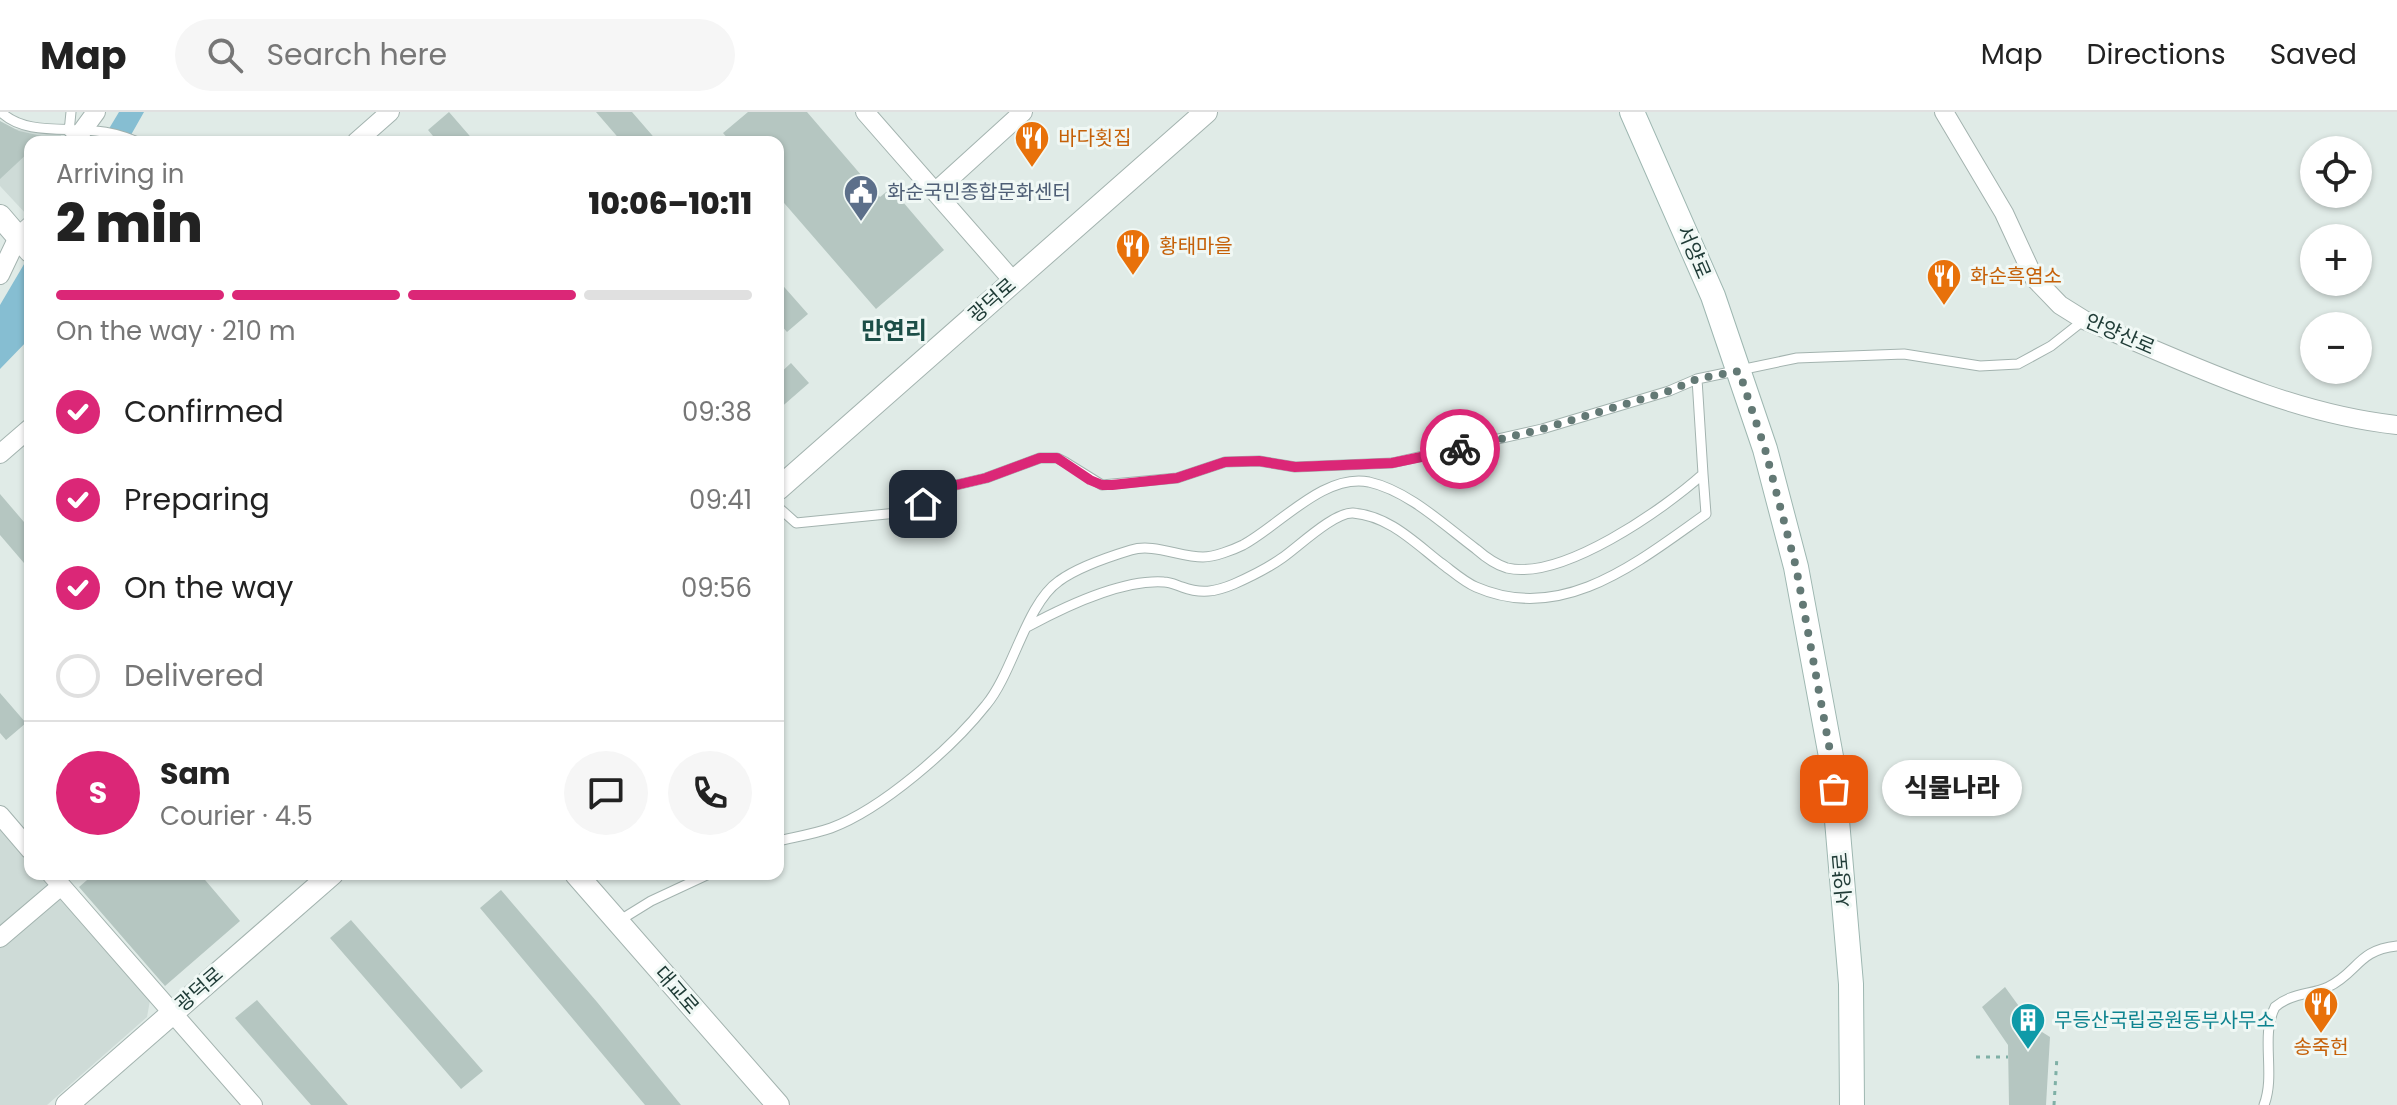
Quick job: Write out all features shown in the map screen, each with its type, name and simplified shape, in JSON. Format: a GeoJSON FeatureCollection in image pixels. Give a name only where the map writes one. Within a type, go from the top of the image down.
{"type":"FeatureCollection","features":[{"type":"Feature","properties":{"kind":"main road","name":"서양로"},"geometry":{"type":"LineString","coordinates":[[1632,112],[1713,296],[1765,449],[1796,567],[1832,762],[1851,984],[1852,1105]]}},
{"type":"Feature","properties":{"kind":"street"},"geometry":{"type":"LineString","coordinates":[[363,136],[390,112]]}},
{"type":"Feature","properties":{"kind":"street"},"geometry":{"type":"LineString","coordinates":[[935,192],[1023,112]]}},
{"type":"Feature","properties":{"kind":"street","name":"광덕로"},"geometry":{"type":"LineString","coordinates":[[784,484],[1206,112]]}},
{"type":"Feature","properties":{"kind":"street","name":"안양산로"},"geometry":{"type":"LineString","coordinates":[[1944,112],[2004,213],[2034,278],[2060,305],[2084,320],[2289,403],[2397,425]]}},
{"type":"Feature","properties":{"kind":"street"},"geometry":{"type":"LineString","coordinates":[[867,113],[1014,282]]}},
{"type":"Feature","properties":{"kind":"street"},"geometry":{"type":"LineString","coordinates":[[0,216],[24,239]]}},
{"type":"Feature","properties":{"kind":"street"},"geometry":{"type":"LineString","coordinates":[[0,275],[24,244]]}},
{"type":"Feature","properties":{"kind":"street"},"geometry":{"type":"LineString","coordinates":[[0,454],[24,433]]}},
{"type":"Feature","properties":{"kind":"street"},"geometry":{"type":"LineString","coordinates":[[0,815],[24,843]]}},
{"type":"Feature","properties":{"kind":"street"},"geometry":{"type":"LineString","coordinates":[[0,938],[56,880],[253,1105]]}},
{"type":"Feature","properties":{"kind":"street","name":"광덕로"},"geometry":{"type":"LineString","coordinates":[[67,1105],[325,880]]}},
{"type":"Feature","properties":{"kind":"street","name":"대교로"},"geometry":{"type":"LineString","coordinates":[[581,880],[778,1105]]}},
{"type":"Feature","properties":{"kind":"lane"},"geometry":{"type":"LineString","coordinates":[[1,112],[13,123],[23,126],[83,129],[114,136]]}},
{"type":"Feature","properties":{"kind":"lane"},"geometry":{"type":"LineString","coordinates":[[71,112],[83,129]]}},
{"type":"Feature","properties":{"kind":"lane"},"geometry":{"type":"LineString","coordinates":[[784,512],[796,523],[907,512],[952,486],[1048,457],[1065,462],[1102,485],[1177,478],[1225,462],[1259,461],[1295,467],[1392,463],[1542,429],[1669,391],[1697,379],[1797,358],[1904,354],[1980,366],[2018,364],[2051,346],[2084,320]]}},
{"type":"Feature","properties":{"kind":"lane"},"geometry":{"type":"LineString","coordinates":[[1027,627],[1066,606],[1140,584],[1166,581],[1208,593],[1221,589],[1280,560],[1348,512],[1370,516],[1401,530],[1474,587],[1533,601],[1581,590],[1614,576],[1706,514],[1697,379]]}},
{"type":"Feature","properties":{"kind":"lane"},"geometry":{"type":"LineString","coordinates":[[784,840],[830,828],[850,819],[925,768],[987,704],[1027,627],[1057,582],[1135,548],[1205,558],[1242,545],[1330,487],[1351,481],[1370,482],[1405,497],[1479,552],[1506,568],[1539,569],[1628,530],[1674,500],[1703,474]]}},
{"type":"Feature","properties":{"kind":"lane"},"geometry":{"type":"LineString","coordinates":[[617,922],[686,880]]}},
{"type":"Feature","properties":{"kind":"lane"},"geometry":{"type":"LineString","coordinates":[[2264,1105],[2270,1069],[2269,1024],[2275,1007],[2295,995],[2334,984],[2377,949],[2397,946]]}},
{"type":"Feature","properties":{"kind":"path"},"geometry":{"type":"LineString","coordinates":[[2054,1105],[2057,1056]]}},
{"type":"Feature","properties":{"kind":"path"},"geometry":{"type":"LineString","coordinates":[[1976,1057],[2008,1057]]}},
{"type":"Feature","properties":{"kind":"shaded area"},"geometry":{"type":"Polygon","coordinates":[[[16,129],[61,135],[24,136],[24,212],[0,186],[0,136],[16,129]]]}},
{"type":"Feature","properties":{"kind":"shaded area"},"geometry":{"type":"Polygon","coordinates":[[[0,815],[24,843],[24,880],[56,880],[151,995],[147,1017],[47,1105],[0,1105],[0,815]]]}},
{"type":"Feature","properties":{"kind":"water"},"geometry":{"type":"Polygon","coordinates":[[[119,112],[144,112],[130,136],[105,136],[119,112]]]}},
{"type":"Feature","properties":{"kind":"water"},"geometry":{"type":"Polygon","coordinates":[[[24,264],[24,344],[0,369],[0,305],[24,264]]]}},
{"type":"Feature","properties":{"kind":"building"},"geometry":{"type":"Polygon","coordinates":[[[449,112],[470,136],[433,136],[428,130],[449,112]]]}},
{"type":"Feature","properties":{"kind":"building"},"geometry":{"type":"Polygon","coordinates":[[[596,112],[632,112],[653,136],[617,136],[596,112]]]}},
{"type":"Feature","properties":{"kind":"building","name":"화순국민종합문화센터"},"geometry":{"type":"Polygon","coordinates":[[[748,112],[807,112],[880,197],[891,188],[944,250],[876,309],[784,203],[784,136],[726,136],[723,133],[748,112]]]}},
{"type":"Feature","properties":{"kind":"building"},"geometry":{"type":"Polygon","coordinates":[[[0,121],[19,131],[42,136],[24,136],[24,157],[0,179],[0,121]]]}},
{"type":"Feature","properties":{"kind":"building"},"geometry":{"type":"Polygon","coordinates":[[[784,287],[808,314],[787,332],[784,329],[784,287]]]}},
{"type":"Feature","properties":{"kind":"building"},"geometry":{"type":"Polygon","coordinates":[[[791,363],[809,383],[784,405],[784,369],[791,363]]]}},
{"type":"Feature","properties":{"kind":"building"},"geometry":{"type":"Polygon","coordinates":[[[0,494],[24,522],[24,563],[0,535],[0,494]]]}},
{"type":"Feature","properties":{"kind":"building"},"geometry":{"type":"Polygon","coordinates":[[[0,693],[24,721],[24,725],[6,740],[0,733],[0,693]]]}},
{"type":"Feature","properties":{"kind":"building"},"geometry":{"type":"Polygon","coordinates":[[[87,880],[205,880],[240,921],[165,986],[79,887],[87,880]]]}},
{"type":"Feature","properties":{"kind":"building"},"geometry":{"type":"Polygon","coordinates":[[[501,890],[681,1105],[645,1105],[480,908],[501,890]]]}},
{"type":"Feature","properties":{"kind":"building"},"geometry":{"type":"Polygon","coordinates":[[[351,920],[483,1071],[461,1089],[330,938],[351,920]]]}},
{"type":"Feature","properties":{"kind":"building","name":"무등산국립공원동부사무소"},"geometry":{"type":"Polygon","coordinates":[[[2005,987],[2034,1027],[2050,1037],[2046,1105],[2009,1105],[2008,1045],[1982,1007],[2005,987]]]}},
{"type":"Feature","properties":{"kind":"building"},"geometry":{"type":"Polygon","coordinates":[[[257,1000],[348,1105],[311,1105],[235,1018],[257,1000]]]}},
{"type":"Feature","properties":{"kind":"way so far"},"geometry":{"type":"LineString","coordinates":[[1460,449],[1542,429],[1669,391],[1697,379],[1739,371],[1765,449],[1796,567],[1832,762],[1834,789]]}},
{"type":"Feature","properties":{"kind":"place","name":"바다횟집"},"geometry":{"type":"Point","coordinates":[1032,169]}},
{"type":"Feature","properties":{"kind":"place","name":"화순국민종합문화센터"},"geometry":{"type":"Point","coordinates":[861,223]}},
{"type":"Feature","properties":{"kind":"place","name":"황태마을"},"geometry":{"type":"Point","coordinates":[1133,277]}},
{"type":"Feature","properties":{"kind":"place","name":"화순흑염소"},"geometry":{"type":"Point","coordinates":[1944,307]}},
{"type":"Feature","properties":{"kind":"place","name":"식물나라"},"geometry":{"type":"Point","coordinates":[1834,789]}},
{"type":"Feature","properties":{"kind":"place","name":"송죽헌"},"geometry":{"type":"Point","coordinates":[2321,1035]}},
{"type":"Feature","properties":{"kind":"place","name":"무등산국립공원동부사무소"},"geometry":{"type":"Point","coordinates":[2028,1051]}},
{"type":"Feature","properties":{"kind":"district","name":"만연리"},"geometry":{"type":"Point","coordinates":[894,331]}},
{"type":"Feature","properties":{"kind":"route"},"geometry":{"type":"LineString","coordinates":[[923,504],[952,486],[1048,457],[1065,462],[1090,480],[1112,485],[1177,478],[1225,462],[1259,461],[1295,467],[1392,463],[1460,449]]}}]}
